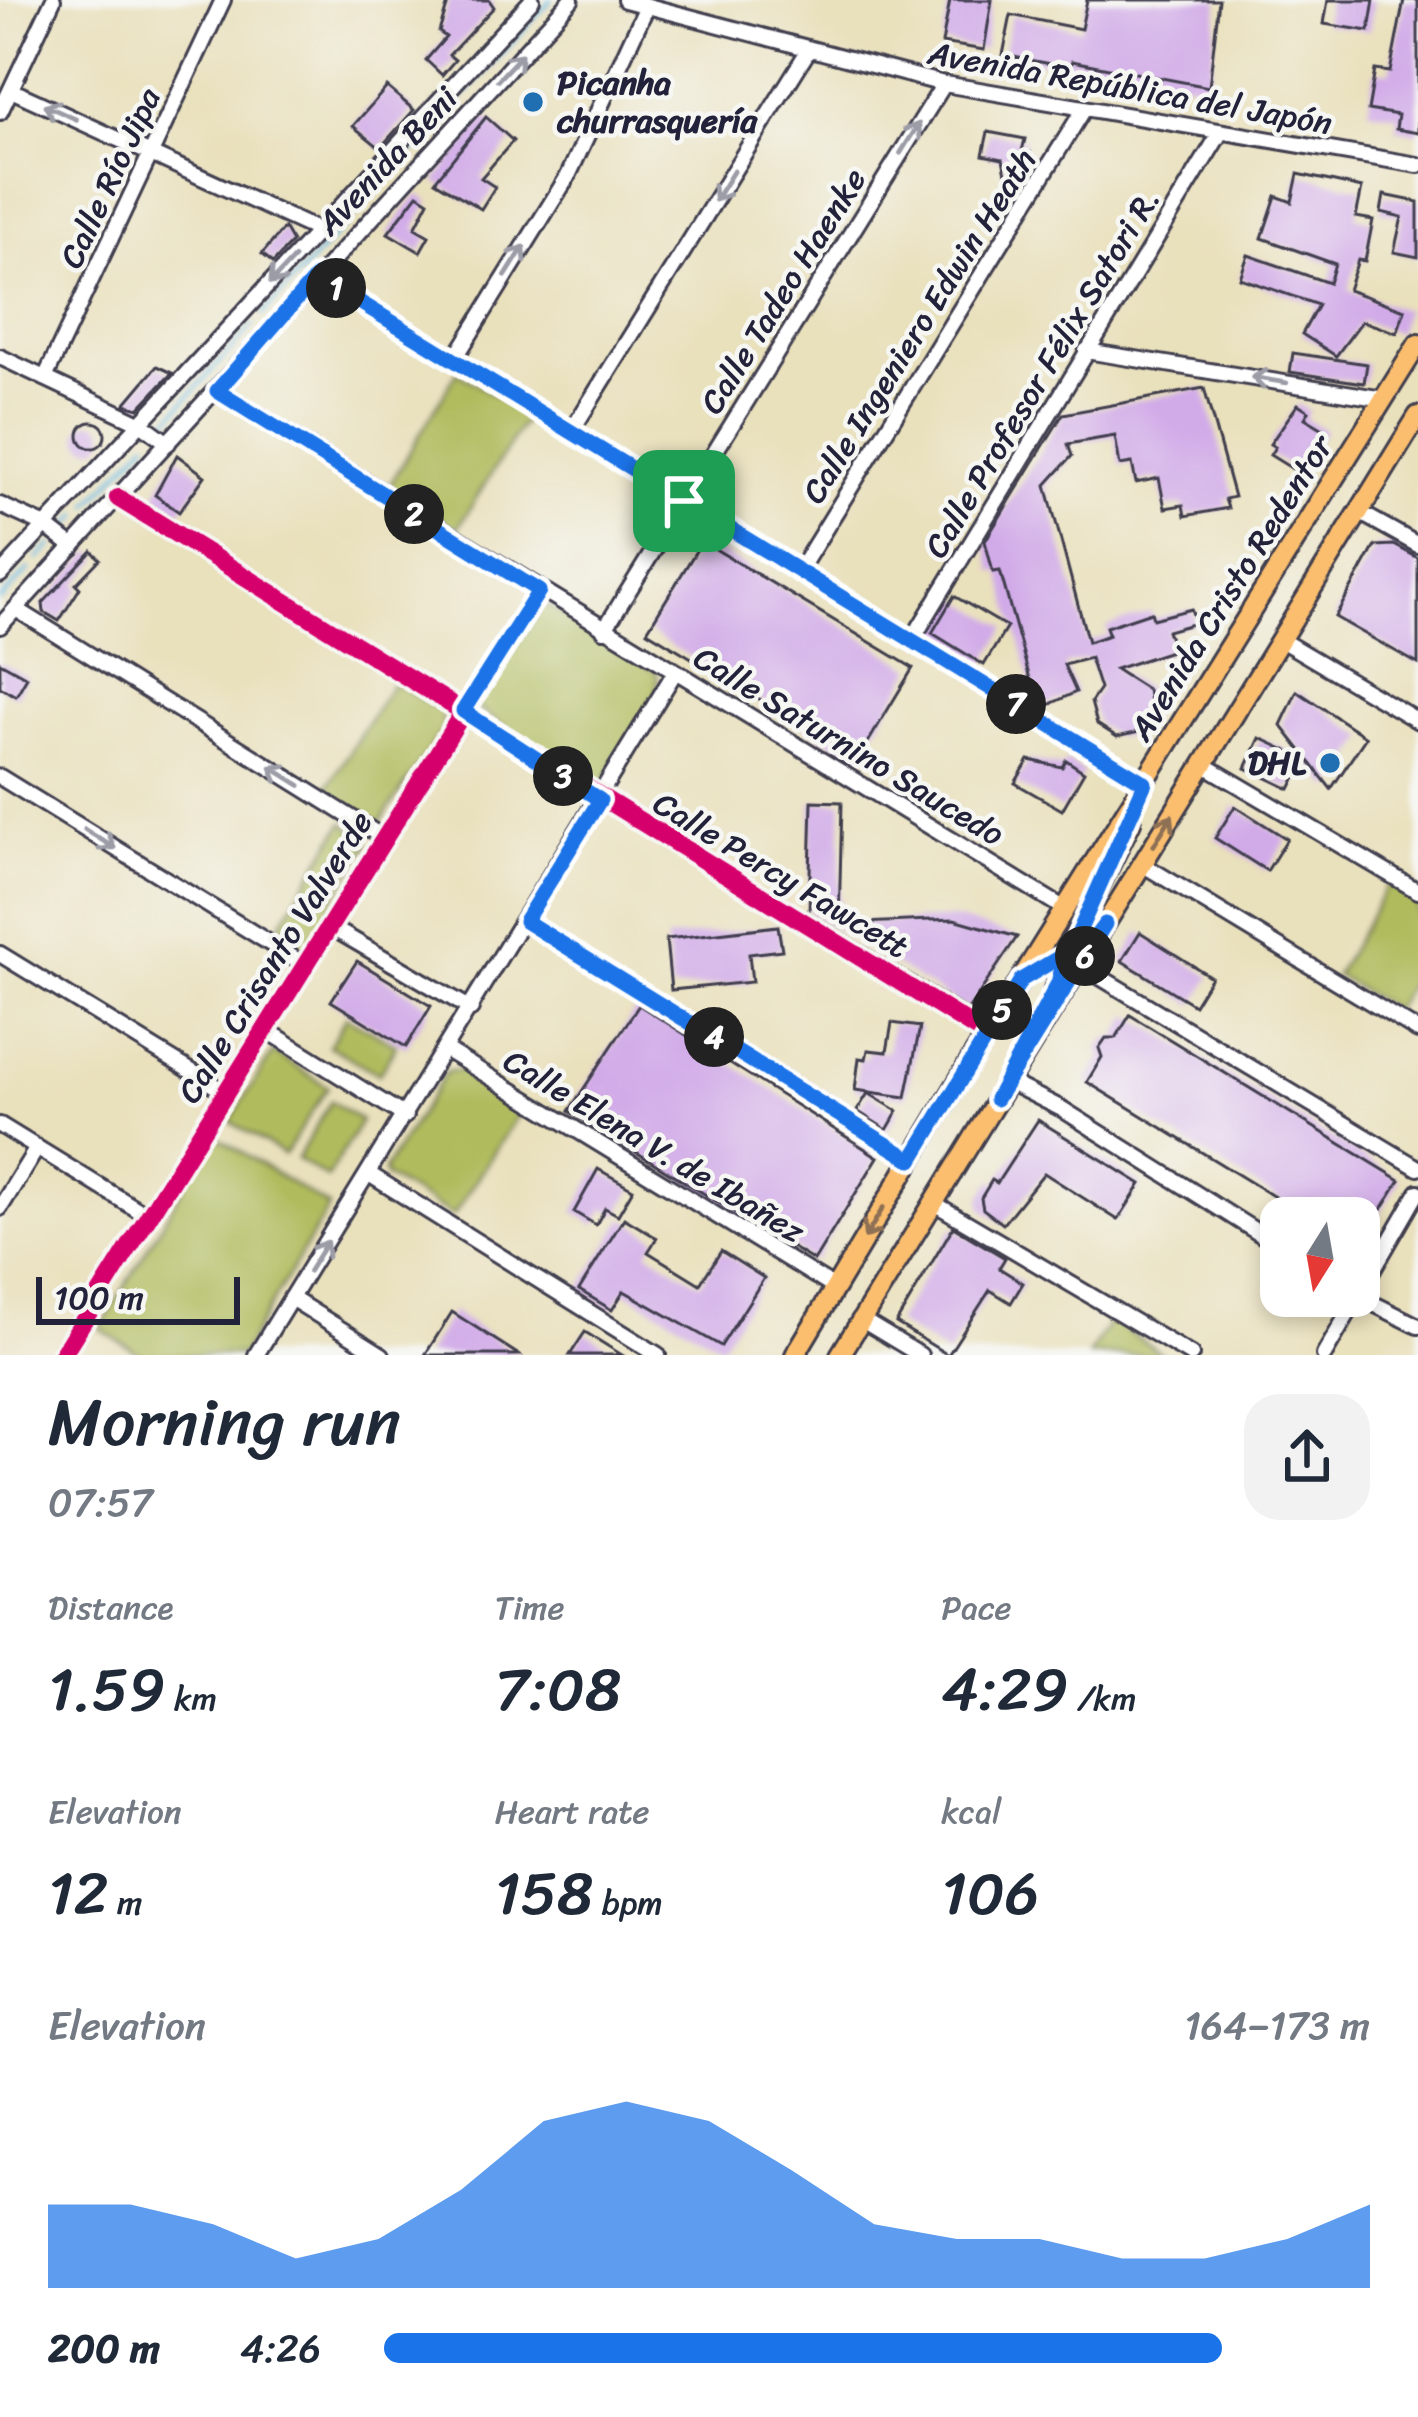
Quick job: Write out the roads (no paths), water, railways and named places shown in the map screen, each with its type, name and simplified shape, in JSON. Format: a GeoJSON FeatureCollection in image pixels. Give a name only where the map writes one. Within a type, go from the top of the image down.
{"type":"FeatureCollection","features":[{"type":"Feature","properties":{"kind":"main road","name":"Avenida Cristo Redentor"},"geometry":{"type":"LineString","coordinates":[[795,1355],[986,1035],[1418,344]]}},
{"type":"Feature","properties":{"kind":"main road","name":"Avenida Cristo Redentor"},"geometry":{"type":"LineString","coordinates":[[840,1355],[1418,416]]}},
{"type":"Feature","properties":{"kind":"main road"},"geometry":{"type":"LineString","coordinates":[[1105,924],[1090,944],[1074,943],[1127,833],[1140,791]]}},
{"type":"Feature","properties":{"kind":"main road"},"geometry":{"type":"LineString","coordinates":[[996,1099],[1063,964],[1058,958],[1048,960],[1021,980]]}},
{"type":"Feature","properties":{"kind":"street"},"geometry":{"type":"LineString","coordinates":[[0,112],[53,0]]}},
{"type":"Feature","properties":{"kind":"street","name":"Calle Río Jipa"},"geometry":{"type":"LineString","coordinates":[[45,378],[224,0]]}},
{"type":"Feature","properties":{"kind":"street","name":"Avenida Beni"},"geometry":{"type":"LineString","coordinates":[[0,575],[532,0]]}},
{"type":"Feature","properties":{"kind":"street","name":"Avenida Beni"},"geometry":{"type":"LineString","coordinates":[[0,626],[571,0]]}},
{"type":"Feature","properties":{"kind":"street","name":"Avenida República del Japón"},"geometry":{"type":"LineString","coordinates":[[625,0],[944,84],[1220,135],[1418,165]]}},
{"type":"Feature","properties":{"kind":"street"},"geometry":{"type":"LineString","coordinates":[[454,360],[568,176],[647,7]]}},
{"type":"Feature","properties":{"kind":"street"},"geometry":{"type":"LineString","coordinates":[[571,432],[808,50]]}},
{"type":"Feature","properties":{"kind":"street","name":"Calle Tadeo Haenke"},"geometry":{"type":"LineString","coordinates":[[604,630],[944,84]]}},
{"type":"Feature","properties":{"kind":"street"},"geometry":{"type":"LineString","coordinates":[[10,90],[319,231]]}},
{"type":"Feature","properties":{"kind":"street","name":"Calle Ingeniero Edwin Heath"},"geometry":{"type":"LineString","coordinates":[[799,571],[1084,109]]}},
{"type":"Feature","properties":{"kind":"street","name":"Calle Profesor Félix Satori R."},"geometry":{"type":"LineString","coordinates":[[911,640],[1220,135]]}},
{"type":"Feature","properties":{"kind":"street"},"geometry":{"type":"LineString","coordinates":[[317,276],[911,640],[1140,791]]}},
{"type":"Feature","properties":{"kind":"street"},"geometry":{"type":"LineString","coordinates":[[1086,351],[1384,399]]}},
{"type":"Feature","properties":{"kind":"street"},"geometry":{"type":"LineString","coordinates":[[0,357],[142,424],[168,443]]}},
{"type":"Feature","properties":{"kind":"street"},"geometry":{"type":"LineString","coordinates":[[217,391],[604,630]]}},
{"type":"Feature","properties":{"kind":"street","name":"Calle Percy Fawcett"},"geometry":{"type":"LineString","coordinates":[[118,498],[986,1035]]}},
{"type":"Feature","properties":{"kind":"street"},"geometry":{"type":"LineString","coordinates":[[0,506],[46,526],[73,547]]}},
{"type":"Feature","properties":{"kind":"street"},"geometry":{"type":"LineString","coordinates":[[1359,512],[1418,545]]}},
{"type":"Feature","properties":{"kind":"street","name":"Calle Crisanto Valverde"},"geometry":{"type":"LineString","coordinates":[[67,1353],[539,591]]}},
{"type":"Feature","properties":{"kind":"street"},"geometry":{"type":"LineString","coordinates":[[16,609],[384,838]]}},
{"type":"Feature","properties":{"kind":"street","name":"Calle Saturnino Saucedo"},"geometry":{"type":"LineString","coordinates":[[604,630],[1065,909]]}},
{"type":"Feature","properties":{"kind":"street"},"geometry":{"type":"LineString","coordinates":[[1281,640],[1418,721]]}},
{"type":"Feature","properties":{"kind":"street"},"geometry":{"type":"LineString","coordinates":[[256,1355],[675,672]]}},
{"type":"Feature","properties":{"kind":"street"},"geometry":{"type":"LineString","coordinates":[[1203,764],[1418,891]]}},
{"type":"Feature","properties":{"kind":"street"},"geometry":{"type":"LineString","coordinates":[[0,777],[305,965]]}},
{"type":"Feature","properties":{"kind":"street"},"geometry":{"type":"LineString","coordinates":[[1142,864],[1418,1031]]}},
{"type":"Feature","properties":{"kind":"street"},"geometry":{"type":"LineString","coordinates":[[525,921],[912,1160]]}},
{"type":"Feature","properties":{"kind":"street"},"geometry":{"type":"LineString","coordinates":[[329,926],[471,1009]]}},
{"type":"Feature","properties":{"kind":"street"},"geometry":{"type":"LineString","coordinates":[[0,954],[226,1092]]}},
{"type":"Feature","properties":{"kind":"street"},"geometry":{"type":"LineString","coordinates":[[1080,965],[1418,1168]]}},
{"type":"Feature","properties":{"kind":"street"},"geometry":{"type":"LineString","coordinates":[[265,1030],[405,1115]]}},
{"type":"Feature","properties":{"kind":"street","name":"Calle Elena V. de Ibañez"},"geometry":{"type":"LineString","coordinates":[[446,1050],[835,1288]]}},
{"type":"Feature","properties":{"kind":"street"},"geometry":{"type":"LineString","coordinates":[[1007,1081],[1260,1234]]}},
{"type":"Feature","properties":{"kind":"street"},"geometry":{"type":"LineString","coordinates":[[0,1125],[148,1216]]}},
{"type":"Feature","properties":{"kind":"street"},"geometry":{"type":"LineString","coordinates":[[0,1208],[37,1148]]}},
{"type":"Feature","properties":{"kind":"street"},"geometry":{"type":"LineString","coordinates":[[369,1174],[658,1355]]}},
{"type":"Feature","properties":{"kind":"street"},"geometry":{"type":"LineString","coordinates":[[1380,1258],[1418,1192]]}},
{"type":"Feature","properties":{"kind":"street"},"geometry":{"type":"LineString","coordinates":[[932,1202],[1191,1355]]}},
{"type":"Feature","properties":{"kind":"street"},"geometry":{"type":"LineString","coordinates":[[291,1298],[382,1355]]}},
{"type":"Feature","properties":{"kind":"street"},"geometry":{"type":"LineString","coordinates":[[1380,1306],[1418,1326]]}},
{"type":"Feature","properties":{"kind":"street"},"geometry":{"type":"LineString","coordinates":[[1324,1355],[1346,1317]]}},
{"type":"Feature","properties":{"kind":"street"},"geometry":{"type":"LineString","coordinates":[[862,1320],[920,1355]]}},
{"type":"Feature","properties":{"kind":"waterway"},"geometry":{"type":"LineString","coordinates":[[263,314],[551,0]]}},
{"type":"Feature","properties":{"kind":"waterway"},"geometry":{"type":"LineString","coordinates":[[163,425],[253,325]]}},
{"type":"Feature","properties":{"kind":"waterway"},"geometry":{"type":"LineString","coordinates":[[89,505],[147,442]]}},
{"type":"Feature","properties":{"kind":"waterway"},"geometry":{"type":"LineString","coordinates":[[67,528],[79,515]]}},
{"type":"Feature","properties":{"kind":"waterway"},"geometry":{"type":"LineString","coordinates":[[38,559],[52,545]]}},
{"type":"Feature","properties":{"kind":"waterway"},"geometry":{"type":"LineString","coordinates":[[0,600],[29,570]]}},
{"type":"Feature","properties":{"kind":"place","name":"Picanha churrasquería"},"geometry":{"type":"Point","coordinates":[533,102]}},
{"type":"Feature","properties":{"kind":"place","name":"DHL"},"geometry":{"type":"Point","coordinates":[1330,763]}}]}
